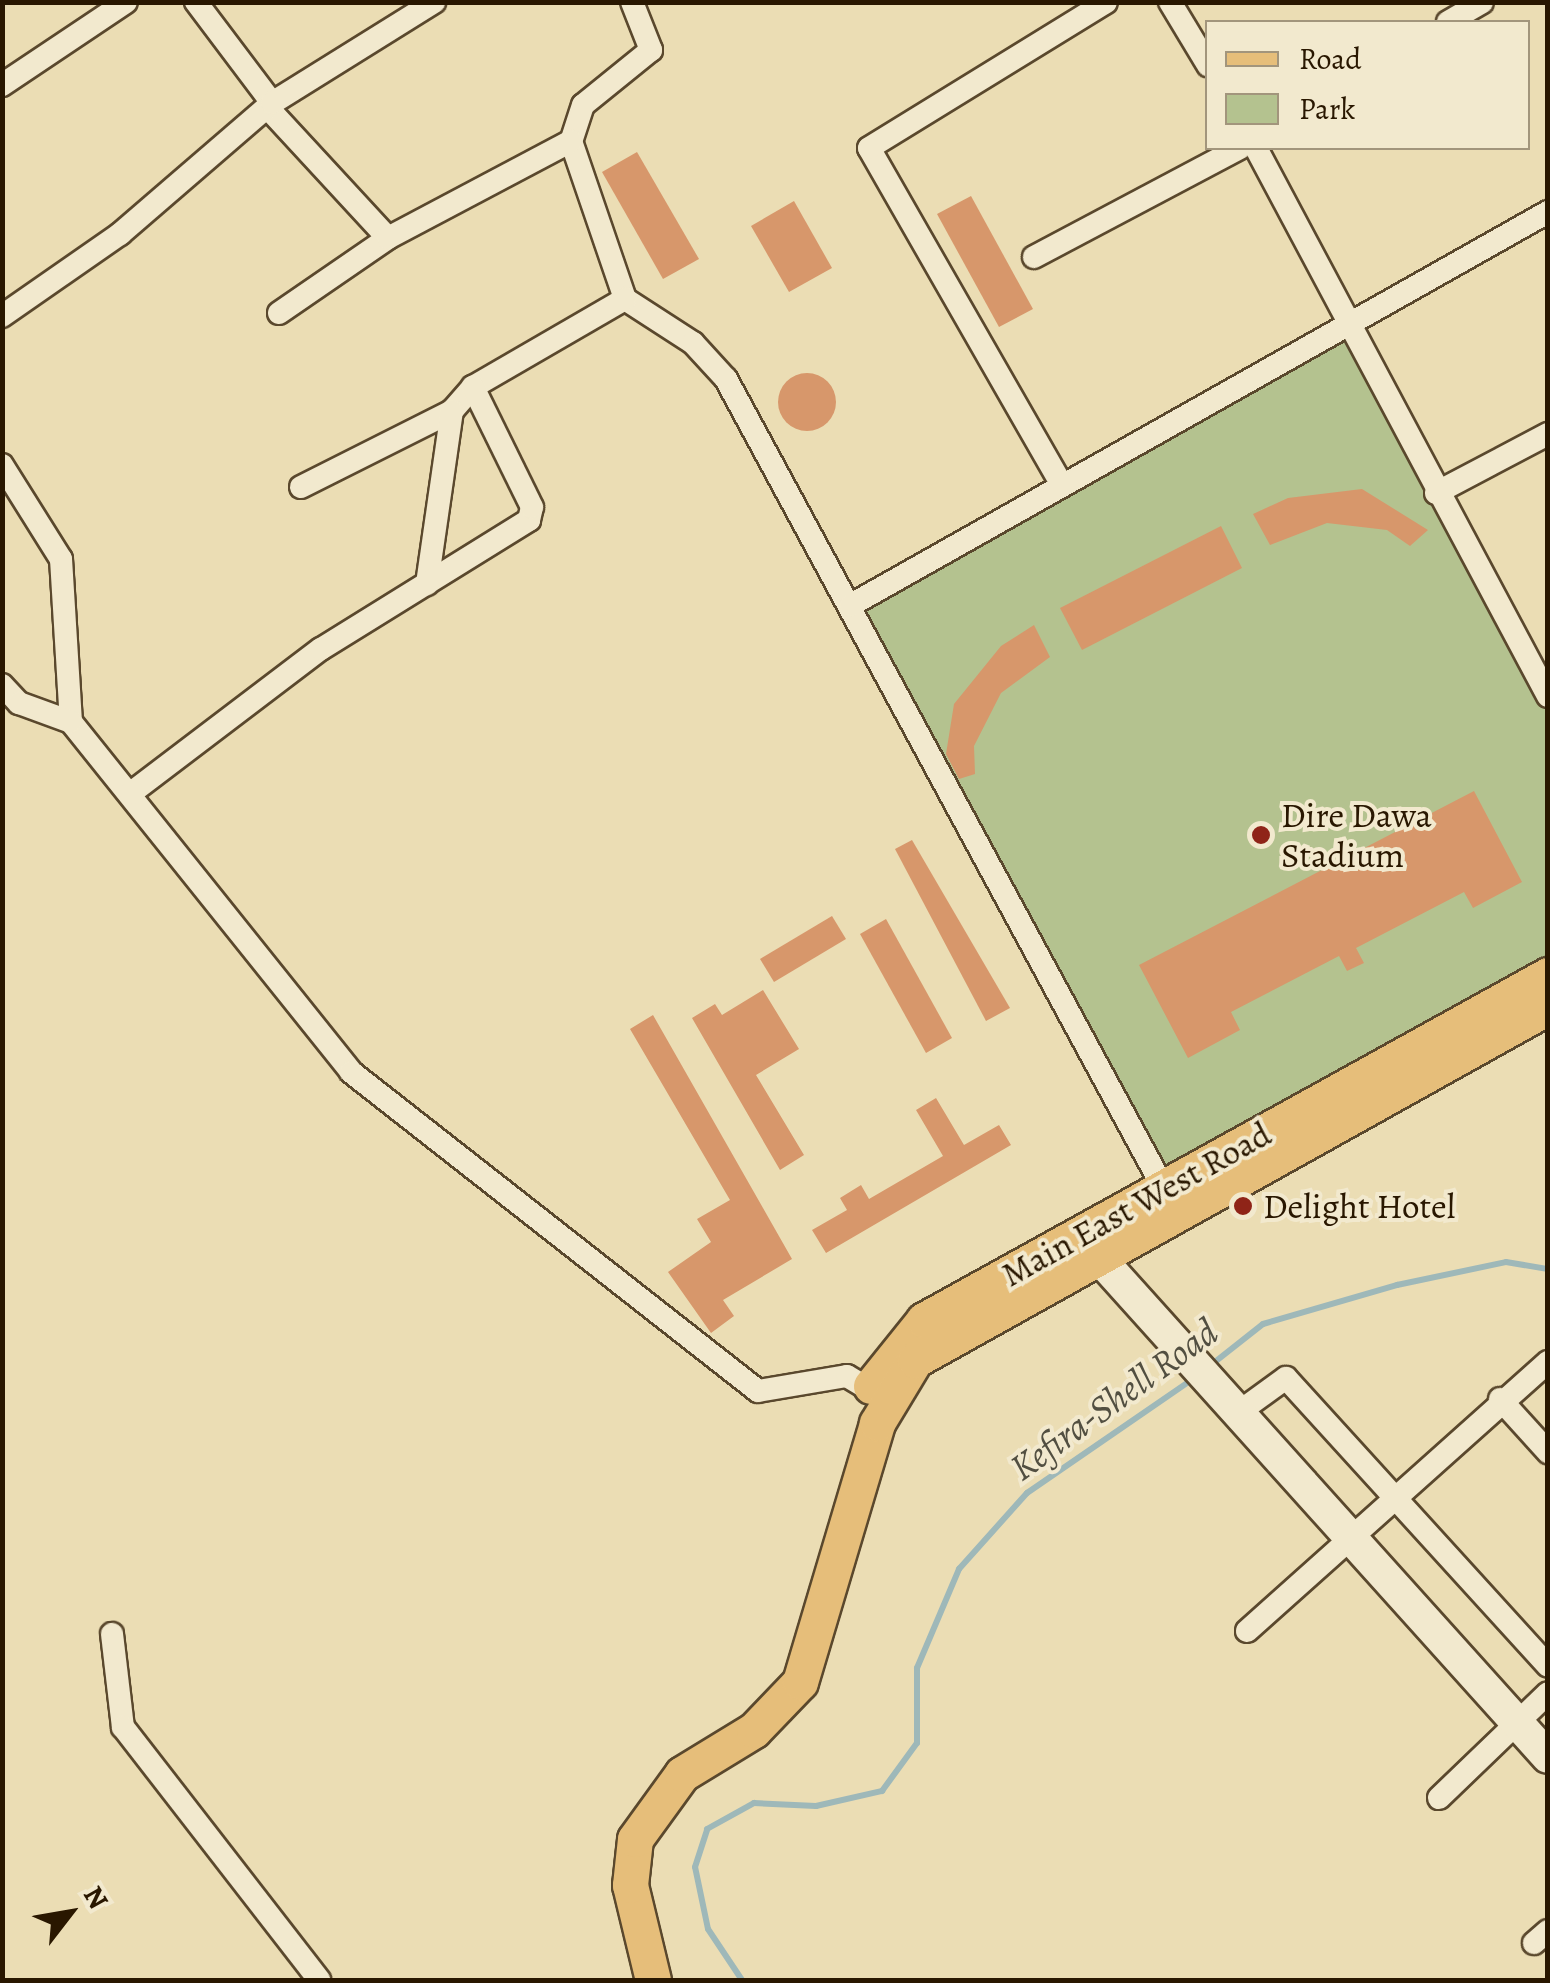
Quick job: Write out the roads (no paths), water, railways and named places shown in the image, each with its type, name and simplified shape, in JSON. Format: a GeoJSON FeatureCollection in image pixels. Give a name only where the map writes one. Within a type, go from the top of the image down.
{"type":"FeatureCollection","features":[{"type":"Feature","properties":{"kind":"main road","name":"Main East West Road"},"geometry":{"type":"LineString","coordinates":[[653,1980],[630,1885],[635,1839],[682,1774],[754,1730],[800,1682],[852,1527],[878,1395],[909,1330],[1087,1247],[1171,1202],[1493,1022],[1548,975]]}},
{"type":"Feature","properties":{"kind":"main road","name":"Main East West Road"},"geometry":{"type":"LineString","coordinates":[[1493,1022],[1548,1007]]}},
{"type":"Feature","properties":{"kind":"street"},"geometry":{"type":"LineString","coordinates":[[2,85],[126,2]]}},
{"type":"Feature","properties":{"kind":"street"},"geometry":{"type":"LineString","coordinates":[[196,2],[270,105],[388,238]]}},
{"type":"Feature","properties":{"kind":"street"},"geometry":{"type":"LineString","coordinates":[[2,316],[120,234],[270,105],[434,2]]}},
{"type":"Feature","properties":{"kind":"street"},"geometry":{"type":"LineString","coordinates":[[632,2],[650,50],[583,105],[571,141],[625,300],[693,342],[726,380],[1171,1202]]}},
{"type":"Feature","properties":{"kind":"street"},"geometry":{"type":"LineString","coordinates":[[1062,485],[870,148],[1106,2]]}},
{"type":"Feature","properties":{"kind":"street"},"geometry":{"type":"LineString","coordinates":[[1170,2],[1205,60]]}},
{"type":"Feature","properties":{"kind":"street"},"geometry":{"type":"LineString","coordinates":[[1451,20],[1482,2]]}},
{"type":"Feature","properties":{"kind":"street"},"geometry":{"type":"LineString","coordinates":[[279,313],[388,238],[571,141]]}},
{"type":"Feature","properties":{"kind":"street"},"geometry":{"type":"LineString","coordinates":[[1034,257],[1236,150]]}},
{"type":"Feature","properties":{"kind":"street"},"geometry":{"type":"LineString","coordinates":[[1257,150],[1436,493],[1548,696]]}},
{"type":"Feature","properties":{"kind":"street"},"geometry":{"type":"LineString","coordinates":[[851,605],[1548,212]]}},
{"type":"Feature","properties":{"kind":"street"},"geometry":{"type":"LineString","coordinates":[[301,487],[452,411],[473,387],[625,300]]}},
{"type":"Feature","properties":{"kind":"street"},"geometry":{"type":"LineString","coordinates":[[131,794],[224,718],[533,514],[473,387]]}},
{"type":"Feature","properties":{"kind":"street"},"geometry":{"type":"LineString","coordinates":[[426,584],[452,411]]}},
{"type":"Feature","properties":{"kind":"street"},"geometry":{"type":"LineString","coordinates":[[1436,493],[1548,434]]}},
{"type":"Feature","properties":{"kind":"street"},"geometry":{"type":"LineString","coordinates":[[2,465],[62,559],[71,722]]}},
{"type":"Feature","properties":{"kind":"street"},"geometry":{"type":"LineString","coordinates":[[2,685],[19,703],[71,722],[320,1034],[382,1098],[758,1391],[843,1376],[878,1395]]}},
{"type":"Feature","properties":{"kind":"street"},"geometry":{"type":"LineString","coordinates":[[1087,1247],[1548,1756]]}},
{"type":"Feature","properties":{"kind":"street"},"geometry":{"type":"LineString","coordinates":[[1247,1631],[1392,1494],[1548,1362]]}},
{"type":"Feature","properties":{"kind":"street"},"geometry":{"type":"LineString","coordinates":[[1235,1414],[1286,1378],[1548,1666]]}},
{"type":"Feature","properties":{"kind":"street"},"geometry":{"type":"LineString","coordinates":[[1500,1399],[1548,1452]]}},
{"type":"Feature","properties":{"kind":"street"},"geometry":{"type":"LineString","coordinates":[[112,1634],[122,1728],[319,1980]]}},
{"type":"Feature","properties":{"kind":"street"},"geometry":{"type":"LineString","coordinates":[[1439,1798],[1514,1720],[1548,1692]]}},
{"type":"Feature","properties":{"kind":"waterway","name":"Kefira-Shell Road"},"geometry":{"type":"LineString","coordinates":[[1211,1365],[1263,1324],[1397,1285],[1506,1262],[1548,1269]]}},
{"type":"Feature","properties":{"kind":"waterway","name":"Kefira-Shell Road"},"geometry":{"type":"LineString","coordinates":[[742,1980],[708,1929],[695,1867],[707,1829],[754,1803],[816,1806],[882,1791],[917,1743],[917,1668],[959,1569],[1027,1493],[1193,1379]]}},
{"type":"Feature","properties":{"kind":"place","name":"Dire Dawa Stadium"},"geometry":{"type":"Point","coordinates":[1261,835]}},
{"type":"Feature","properties":{"kind":"place","name":"Delight Hotel"},"geometry":{"type":"Point","coordinates":[1243,1206]}}]}
